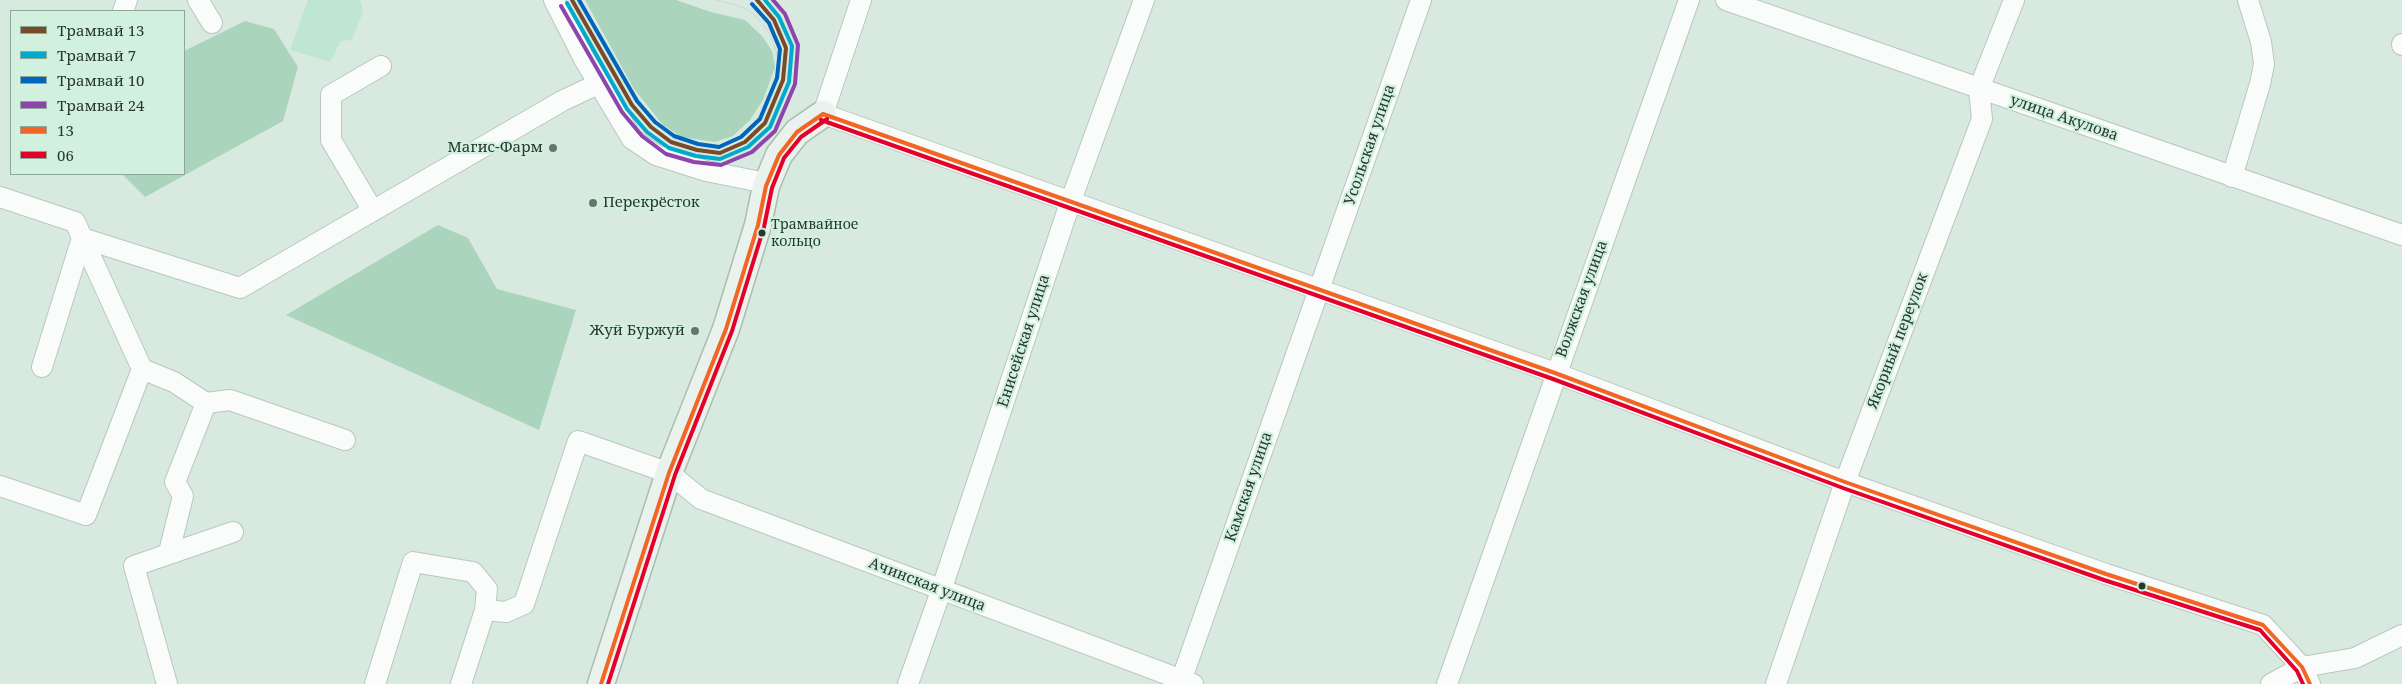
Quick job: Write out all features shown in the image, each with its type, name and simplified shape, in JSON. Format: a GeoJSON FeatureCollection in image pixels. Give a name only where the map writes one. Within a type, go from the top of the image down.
{"type":"FeatureCollection","features":[{"type":"Feature","properties":{"kind":"main road"},"geometry":{"type":"LineString","coordinates":[[600,684],[669,473],[726,329],[758,225],[766,186],[779,155],[797,132],[822,114]]}},
{"type":"Feature","properties":{"kind":"street"},"geometry":{"type":"LineString","coordinates":[[198,0],[212,23]]}},
{"type":"Feature","properties":{"kind":"street"},"geometry":{"type":"LineString","coordinates":[[554,0],[598,84],[632,139],[656,155],[706,171],[756,181],[766,186]]}},
{"type":"Feature","properties":{"kind":"street"},"geometry":{"type":"LineString","coordinates":[[861,0],[822,114],[1555,373],[1845,482],[2106,574],[2263,625],[2306,675]]}},
{"type":"Feature","properties":{"kind":"street","name":"Енисейская улица"},"geometry":{"type":"LineString","coordinates":[[908,684],[942,591],[1070,203],[1144,0]]}},
{"type":"Feature","properties":{"kind":"street","name":"Усольская улица"},"geometry":{"type":"LineString","coordinates":[[1319,290],[1420,0]]}},
{"type":"Feature","properties":{"kind":"street","name":"Волжская улица"},"geometry":{"type":"LineString","coordinates":[[1447,684],[1688,0]]}},
{"type":"Feature","properties":{"kind":"street","name":"улица Акулова"},"geometry":{"type":"LineString","coordinates":[[1726,0],[2402,235]]}},
{"type":"Feature","properties":{"kind":"street","name":"Якорный переулок"},"geometry":{"type":"LineString","coordinates":[[1776,684],[1845,482],[1982,119],[1979,89],[2014,0]]}},
{"type":"Feature","properties":{"kind":"street"},"geometry":{"type":"LineString","coordinates":[[2232,177],[2260,84],[2264,64],[2261,42],[2248,0]]}},
{"type":"Feature","properties":{"kind":"street"},"geometry":{"type":"LineString","coordinates":[[373,211],[330,140],[331,95],[381,66]]}},
{"type":"Feature","properties":{"kind":"street"},"geometry":{"type":"LineString","coordinates":[[0,197],[78,230],[240,288],[562,101],[598,84]]}},
{"type":"Feature","properties":{"kind":"street"},"geometry":{"type":"LineString","coordinates":[[42,368],[78,230]]}},
{"type":"Feature","properties":{"kind":"street"},"geometry":{"type":"LineString","coordinates":[[78,230],[142,369],[174,382],[206,403],[230,400],[345,440]]}},
{"type":"Feature","properties":{"kind":"street","name":"Камская улица"},"geometry":{"type":"LineString","coordinates":[[1184,683],[1319,290]]}},
{"type":"Feature","properties":{"kind":"street"},"geometry":{"type":"LineString","coordinates":[[0,486],[86,515],[142,369]]}},
{"type":"Feature","properties":{"kind":"street"},"geometry":{"type":"LineString","coordinates":[[169,552],[183,496],[175,482],[206,403]]}},
{"type":"Feature","properties":{"kind":"street"},"geometry":{"type":"LineString","coordinates":[[485,610],[506,612],[524,604],[578,441],[669,473]]}},
{"type":"Feature","properties":{"kind":"street","name":"Ачинская улица"},"geometry":{"type":"LineString","coordinates":[[669,473],[700,499],[1184,683]]}},
{"type":"Feature","properties":{"kind":"street"},"geometry":{"type":"LineString","coordinates":[[167,684],[134,566],[169,552],[234,532]]}},
{"type":"Feature","properties":{"kind":"street"},"geometry":{"type":"LineString","coordinates":[[375,684],[413,562],[473,572],[487,588],[485,610],[461,684]]}},
{"type":"Feature","properties":{"kind":"street"},"geometry":{"type":"LineString","coordinates":[[2271,684],[2306,675],[2355,658],[2402,635]]}},
{"type":"Feature","properties":{"kind":"green space"},"geometry":{"type":"Polygon","coordinates":[[[308,0],[360,0],[363,12],[352,40],[341,41],[330,62],[290,50],[308,0]]]}},
{"type":"Feature","properties":{"kind":"green space"},"geometry":{"type":"Polygon","coordinates":[[[585,0],[676,0],[711,12],[745,20],[762,36],[772,51],[775,67],[763,100],[750,120],[733,136],[715,142],[682,137],[663,125],[634,89],[585,0]]]}},
{"type":"Feature","properties":{"kind":"green space"},"geometry":{"type":"Polygon","coordinates":[[[245,21],[274,29],[298,67],[283,121],[185,175],[185,51],[245,21]]]}},
{"type":"Feature","properties":{"kind":"green space"},"geometry":{"type":"Polygon","coordinates":[[[123,175],[185,175],[145,197],[123,175]]]}},
{"type":"Feature","properties":{"kind":"green space"},"geometry":{"type":"Polygon","coordinates":[[[438,225],[468,238],[497,289],[576,310],[539,430],[286,315],[438,225]]]}},
{"type":"Feature","properties":{"kind":"tram line","name":"13"},"geometry":{"type":"LineString","coordinates":[[572,0],[632,105],[651,127],[671,142],[697,150],[720,153],[745,142],[765,123],[783,80],[786,48],[774,20],[757,0]]}},
{"type":"Feature","properties":{"kind":"tram line","name":"10"},"geometry":{"type":"LineString","coordinates":[[579,0],[637,101],[655,122],[674,136],[698,144],[719,147],[741,137],[760,119],[777,78],[780,49],[769,23],[752,4]]}},
{"type":"Feature","properties":{"kind":"tram line"},"geometry":{"type":"LineString","coordinates":[[716,0],[746,9],[764,25],[773,42],[783,80]]}},
{"type":"Feature","properties":{"kind":"tram line","name":"7"},"geometry":{"type":"LineString","coordinates":[[567,3],[627,109],[647,132],[669,148],[696,156],[720,159],[748,147],[770,127],[789,82],[792,46],[779,17],[765,0]]}},
{"type":"Feature","properties":{"kind":"tram line","name":"24"},"geometry":{"type":"LineString","coordinates":[[561,6],[622,112],[642,136],[666,154],[694,162],[721,165],[752,152],[775,131],[795,84],[798,45],[785,14],[773,0]]}},
{"type":"Feature","properties":{"kind":"transit line","name":"13"},"geometry":{"type":"LineString","coordinates":[[823,114],[1555,373],[1845,482],[2106,574],[2263,625],[2302,667],[2310,684]]}},
{"type":"Feature","properties":{"kind":"transit line","name":"13"},"geometry":{"type":"LineString","coordinates":[[601,684],[669,473],[726,329],[758,225],[766,186],[779,155],[797,132],[823,114]]}},
{"type":"Feature","properties":{"kind":"transit line","name":"06"},"geometry":{"type":"LineString","coordinates":[[608,684],[675,475],[732,331],[764,227],[772,188],[784,158],[801,137],[827,119]]}},
{"type":"Feature","properties":{"kind":"transit line","name":"06"},"geometry":{"type":"LineString","coordinates":[[821,120],[1553,379],[1843,488],[2104,580],[2260,630],[2297,671],[2303,684]]}},
{"type":"Feature","properties":{"kind":"place","name":"Магис-Фарм"},"geometry":{"type":"Point","coordinates":[553,148]}},
{"type":"Feature","properties":{"kind":"place","name":"Перекрёсток"},"geometry":{"type":"Point","coordinates":[593,203]}},
{"type":"Feature","properties":{"kind":"place","name":"Трамвайное кольцо"},"geometry":{"type":"Point","coordinates":[762,233]}},
{"type":"Feature","properties":{"kind":"place","name":"Жуй Буржуй"},"geometry":{"type":"Point","coordinates":[695,331]}}]}
